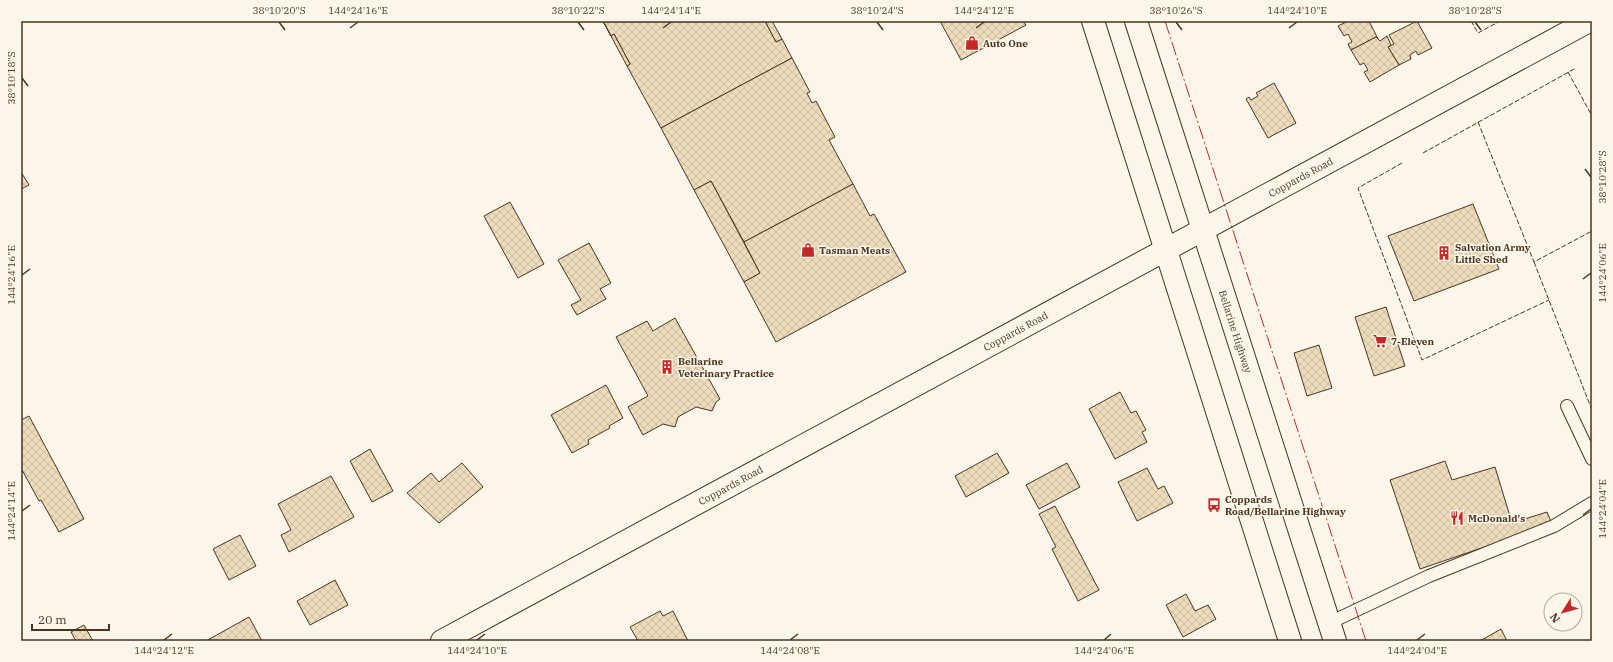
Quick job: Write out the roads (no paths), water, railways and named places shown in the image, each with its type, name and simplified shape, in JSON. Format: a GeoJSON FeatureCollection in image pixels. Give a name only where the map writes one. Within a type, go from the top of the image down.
{"type":"FeatureCollection","features":[{"type":"Feature","properties":{"kind":"main road"},"geometry":{"type":"LineString","coordinates":[[1093,21],[1290,641]]}},
{"type":"Feature","properties":{"kind":"main road","name":"Bellarine Highway"},"geometry":{"type":"LineString","coordinates":[[1136,21],[1332,632]]}},
{"type":"Feature","properties":{"kind":"main road","name":"Coppards Road"},"geometry":{"type":"LineString","coordinates":[[442,641],[1165,250],[1202,228],[1588,21]]}},
{"type":"Feature","properties":{"kind":"lane"},"geometry":{"type":"LineString","coordinates":[[1567,406],[1592,459]]}},
{"type":"Feature","properties":{"kind":"lane"},"geometry":{"type":"LineString","coordinates":[[1332,632],[1429,576],[1554,526],[1592,503]]}},
{"type":"Feature","properties":{"kind":"place","name":"Auto One"},"geometry":{"type":"Point","coordinates":[972,43]}},
{"type":"Feature","properties":{"kind":"place","name":"Tasman Meats"},"geometry":{"type":"Point","coordinates":[808,250]}},
{"type":"Feature","properties":{"kind":"place","name":"Salvation Army Little Shed"},"geometry":{"type":"Point","coordinates":[1444,253]}},
{"type":"Feature","properties":{"kind":"place","name":"7-Eleven"},"geometry":{"type":"Point","coordinates":[1380,341]}},
{"type":"Feature","properties":{"kind":"place","name":"Bellarine Veterinary Practice"},"geometry":{"type":"Point","coordinates":[667,367]}},
{"type":"Feature","properties":{"kind":"place","name":"Coppards Road/Bellarine Highway"},"geometry":{"type":"Point","coordinates":[1214,505]}},
{"type":"Feature","properties":{"kind":"place","name":"McDonald's"},"geometry":{"type":"Point","coordinates":[1457,518]}}]}
